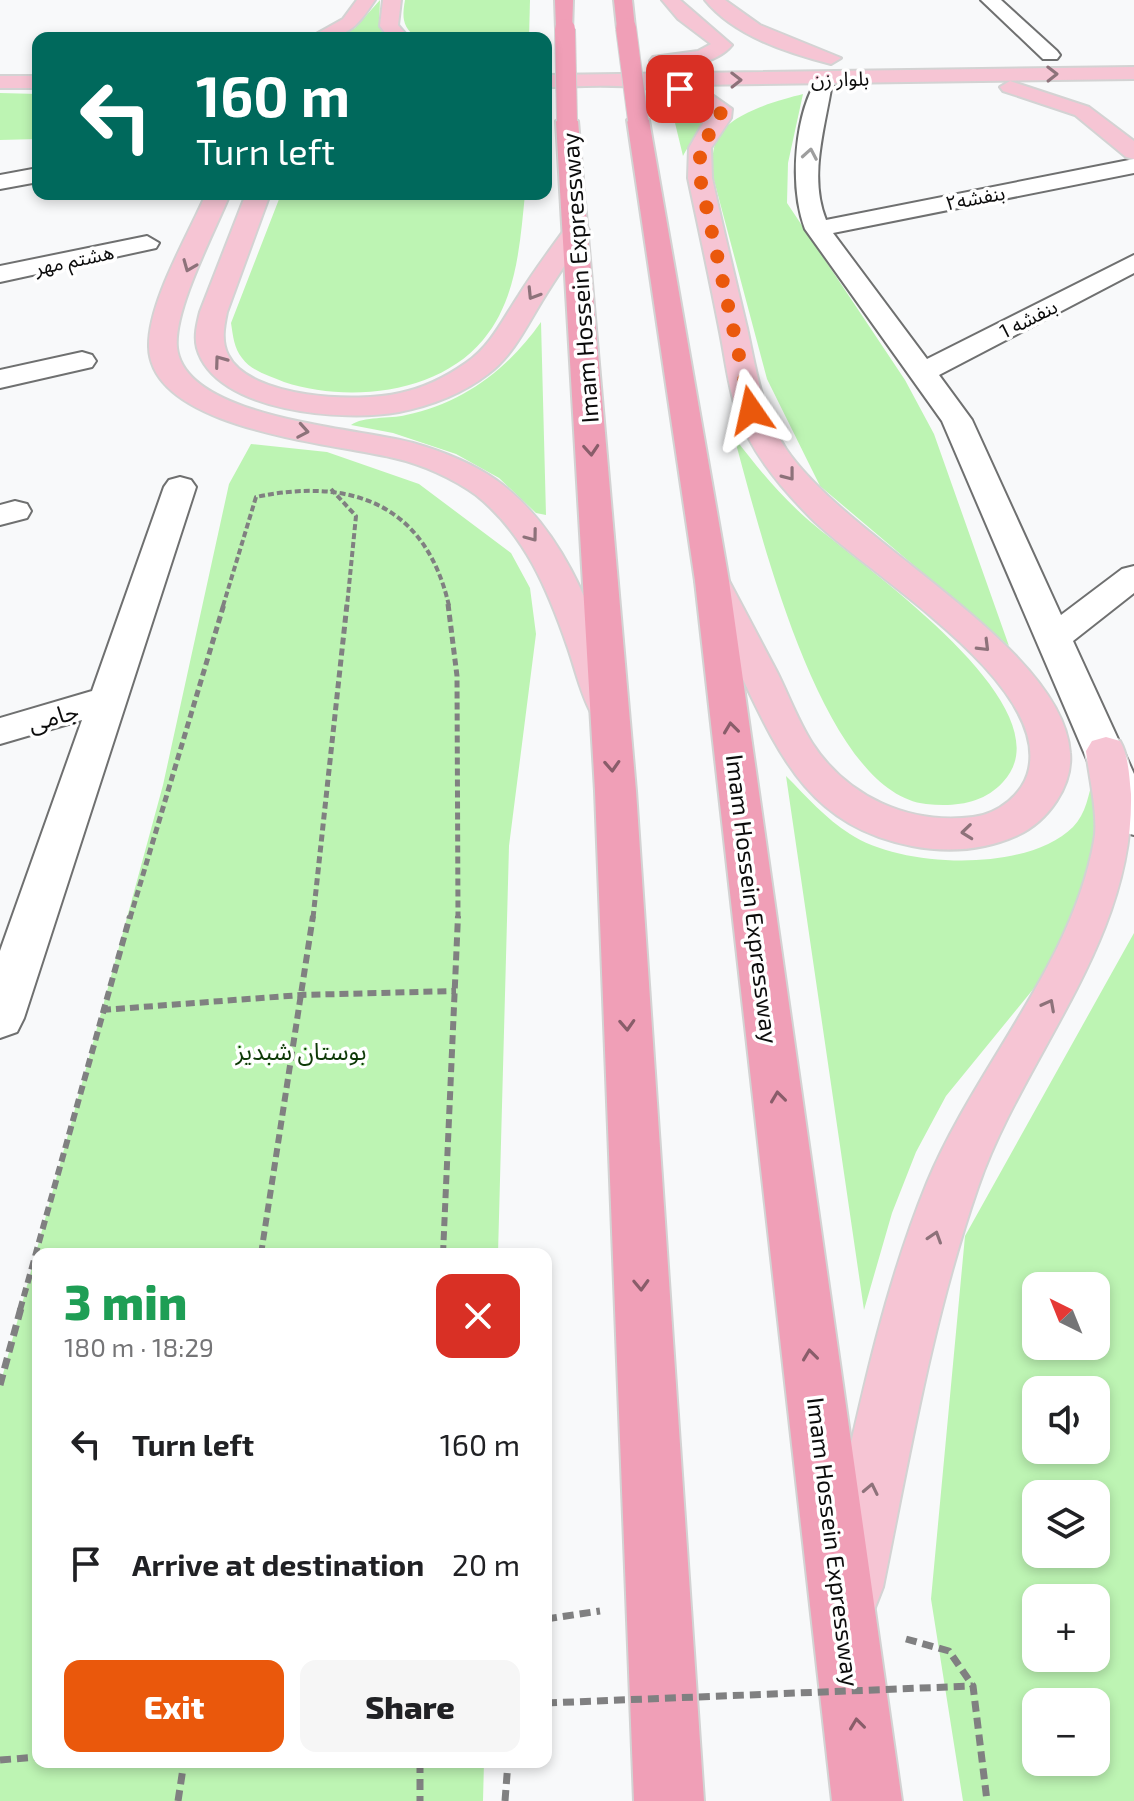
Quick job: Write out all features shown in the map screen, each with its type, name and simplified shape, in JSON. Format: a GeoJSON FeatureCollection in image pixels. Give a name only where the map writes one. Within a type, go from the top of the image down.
{"type":"FeatureCollection","features":[{"type":"Feature","properties":{"kind":"highway","name":"Imam Hossein Expressway"},"geometry":{"type":"LineString","coordinates":[[564,0],[567,121],[609,713],[637,1193],[654,1602],[669,1801]]}},
{"type":"Feature","properties":{"kind":"highway","name":"Imam Hossein Expressway"},"geometry":{"type":"LineString","coordinates":[[623,0],[626,28],[648,87],[867,1801]]}},
{"type":"Feature","properties":{"kind":"main road"},"geometry":{"type":"LineString","coordinates":[[331,32],[350,23],[366,0]]}},
{"type":"Feature","properties":{"kind":"main road"},"geometry":{"type":"LineString","coordinates":[[392,0],[389,26],[394,32]]}},
{"type":"Feature","properties":{"kind":"main road"},"geometry":{"type":"LineString","coordinates":[[648,87],[699,56],[716,52],[722,45],[719,38],[681,16],[671,0]]}},
{"type":"Feature","properties":{"kind":"main road"},"geometry":{"type":"LineString","coordinates":[[714,0],[729,14],[829,69]]}},
{"type":"Feature","properties":{"kind":"main road","name":"بلوار زن"},"geometry":{"type":"LineString","coordinates":[[552,81],[648,87],[829,69],[1050,55],[1134,54]]}},
{"type":"Feature","properties":{"kind":"main road"},"geometry":{"type":"LineString","coordinates":[[0,64],[32,64]]}},
{"type":"Feature","properties":{"kind":"main road","name":"بلوار زن"},"geometry":{"type":"LineString","coordinates":[[552,64],[648,87]]}},
{"type":"Feature","properties":{"kind":"main road","name":"بلوار زن"},"geometry":{"type":"LineString","coordinates":[[829,69],[940,76],[1134,73]]}},
{"type":"Feature","properties":{"kind":"main road"},"geometry":{"type":"LineString","coordinates":[[940,76],[1027,91],[1082,111]]}},
{"type":"Feature","properties":{"kind":"main road"},"geometry":{"type":"LineString","coordinates":[[0,82],[32,82]]}},
{"type":"Feature","properties":{"kind":"main road"},"geometry":{"type":"LineString","coordinates":[[648,87],[698,94],[721,109],[720,118],[700,148],[700,178],[751,410],[759,431],[795,483],[835,523],[966,627],[1017,678],[1034,704],[1052,755],[1048,781],[1028,812],[999,829],[950,834],[896,827],[864,813],[838,795],[819,778],[787,737],[712,581]]}},
{"type":"Feature","properties":{"kind":"main road"},"geometry":{"type":"LineString","coordinates":[[1121,94],[1092,89],[1074,94],[1072,102],[1134,152]]}},
{"type":"Feature","properties":{"kind":"main road"},"geometry":{"type":"LineString","coordinates":[[216,200],[168,320],[162,351],[174,377],[199,397],[236,416],[404,451],[486,487],[518,517],[552,565],[609,713]]}},
{"type":"Feature","properties":{"kind":"main road"},"geometry":{"type":"LineString","coordinates":[[256,200],[211,323],[212,351],[221,367],[248,385],[272,395],[327,406],[390,404],[456,382],[477,368],[506,340],[577,230]]}},
{"type":"Feature","properties":{"kind":"main road"},"geometry":{"type":"LineString","coordinates":[[844,1621],[908,1328],[952,1185],[975,1136],[1089,931],[1116,839],[1106,751]]}},
{"type":"Feature","properties":{"kind":"street"},"geometry":{"type":"LineString","coordinates":[[990,0],[1050,55]]}},
{"type":"Feature","properties":{"kind":"street"},"geometry":{"type":"LineString","coordinates":[[829,69],[821,89],[806,178],[805,197],[817,229],[957,420],[1134,820]]}},
{"type":"Feature","properties":{"kind":"street","name":"بنفشه۲"},"geometry":{"type":"LineString","coordinates":[[817,229],[1134,166]]}},
{"type":"Feature","properties":{"kind":"street"},"geometry":{"type":"LineString","coordinates":[[0,182],[32,176]]}},
{"type":"Feature","properties":{"kind":"street","name":"هشتم مهر"},"geometry":{"type":"LineString","coordinates":[[0,274],[147,243]]}},
{"type":"Feature","properties":{"kind":"street","name":"بنفشه 1"},"geometry":{"type":"LineString","coordinates":[[921,373],[1134,263]]}},
{"type":"Feature","properties":{"kind":"street"},"geometry":{"type":"LineString","coordinates":[[0,379],[82,361]]}},
{"type":"Feature","properties":{"kind":"street"},"geometry":{"type":"LineString","coordinates":[[0,1018],[105,700],[180,487]]}},
{"type":"Feature","properties":{"kind":"street"},"geometry":{"type":"LineString","coordinates":[[1054,638],[1134,576]]}},
{"type":"Feature","properties":{"kind":"street","name":"جامی"},"geometry":{"type":"LineString","coordinates":[[0,731],[105,700]]}},
{"type":"Feature","properties":{"kind":"path"},"geometry":{"type":"LineString","coordinates":[[37,1248],[102,1010],[256,497],[290,488],[330,488],[368,500],[407,522],[431,555],[454,625],[461,869],[443,1248]]}},
{"type":"Feature","properties":{"kind":"path"},"geometry":{"type":"LineString","coordinates":[[262,1248],[316,898],[356,516],[330,488]]}},
{"type":"Feature","properties":{"kind":"path"},"geometry":{"type":"LineString","coordinates":[[102,1010],[301,995],[456,991]]}},
{"type":"Feature","properties":{"kind":"path"},"geometry":{"type":"LineString","coordinates":[[0,1385],[32,1267]]}},
{"type":"Feature","properties":{"kind":"path"},"geometry":{"type":"LineString","coordinates":[[949,1651],[973,1686],[987,1801]]}},
{"type":"Feature","properties":{"kind":"path"},"geometry":{"type":"LineString","coordinates":[[552,1703],[973,1686]]}},
{"type":"Feature","properties":{"kind":"path"},"geometry":{"type":"LineString","coordinates":[[0,1760],[32,1757]]}},
{"type":"Feature","properties":{"kind":"path"},"geometry":{"type":"LineString","coordinates":[[178,1801],[183,1768]]}},
{"type":"Feature","properties":{"kind":"path"},"geometry":{"type":"LineString","coordinates":[[420,1768],[420,1801]]}},
{"type":"Feature","properties":{"kind":"path"},"geometry":{"type":"LineString","coordinates":[[505,1801],[508,1768]]}},
{"type":"Feature","properties":{"kind":"green space"},"geometry":{"type":"Polygon","coordinates":[[[380,0],[379,27],[383,32],[348,32],[380,0]]]}},
{"type":"Feature","properties":{"kind":"green space"},"geometry":{"type":"Polygon","coordinates":[[[405,0],[530,0],[529,32],[410,32],[404,21],[405,0]]]}},
{"type":"Feature","properties":{"kind":"green space"},"geometry":{"type":"Polygon","coordinates":[[[0,93],[32,94],[32,139],[0,140],[0,93]]]}},
{"type":"Feature","properties":{"kind":"green space"},"geometry":{"type":"Polygon","coordinates":[[[668,94],[684,95],[711,109],[683,156],[668,94]]]}},
{"type":"Feature","properties":{"kind":"green space"},"geometry":{"type":"Polygon","coordinates":[[[803,94],[788,163],[787,203],[905,380],[934,434],[1009,646],[820,486],[767,379],[711,169],[712,159],[715,143],[729,124],[753,110],[803,94]]]}},
{"type":"Feature","properties":{"kind":"green space"},"geometry":{"type":"Polygon","coordinates":[[[279,200],[524,200],[515,270],[494,324],[464,358],[417,383],[391,389],[336,392],[284,382],[246,363],[234,342],[231,323],[279,200]]]}},
{"type":"Feature","properties":{"kind":"green space"},"geometry":{"type":"Polygon","coordinates":[[[541,322],[546,515],[536,513],[499,478],[456,454],[393,433],[351,425],[362,420],[427,409],[466,393],[514,355],[541,322]]]}},
{"type":"Feature","properties":{"kind":"green space"},"geometry":{"type":"Polygon","coordinates":[[[734,437],[796,509],[908,601],[949,638],[984,677],[1008,715],[1017,751],[1003,782],[987,795],[968,802],[926,804],[888,788],[855,754],[825,706],[800,649],[778,588],[734,437]]]}},
{"type":"Feature","properties":{"kind":"green space","name":"بوستان شبدیز"},"geometry":{"type":"Polygon","coordinates":[[[251,444],[327,452],[419,484],[511,553],[530,588],[536,634],[509,846],[498,1248],[37,1248],[163,785],[229,484],[251,444]]]}},
{"type":"Feature","properties":{"kind":"green space"},"geometry":{"type":"Polygon","coordinates":[[[786,776],[824,814],[850,834],[900,854],[931,859],[996,858],[1026,852],[1052,842],[1073,827],[1081,816],[1093,777],[1101,822],[1089,884],[1048,971],[946,1096],[916,1152],[892,1213],[864,1310],[786,776]]]}},
{"type":"Feature","properties":{"kind":"green space"},"geometry":{"type":"Polygon","coordinates":[[[1134,933],[1134,1801],[963,1801],[931,1599],[965,1236],[1134,933]]]}},
{"type":"Feature","properties":{"kind":"green space","name":"بوستان شبدیز"},"geometry":{"type":"Polygon","coordinates":[[[32,1267],[32,1768],[484,1768],[483,1801],[0,1801],[0,1385],[32,1267]]]}},
{"type":"Feature","properties":{"kind":"route"},"geometry":{"type":"LineString","coordinates":[[680,89],[698,94],[721,109],[720,118],[700,148],[700,178],[751,410]]}}]}
